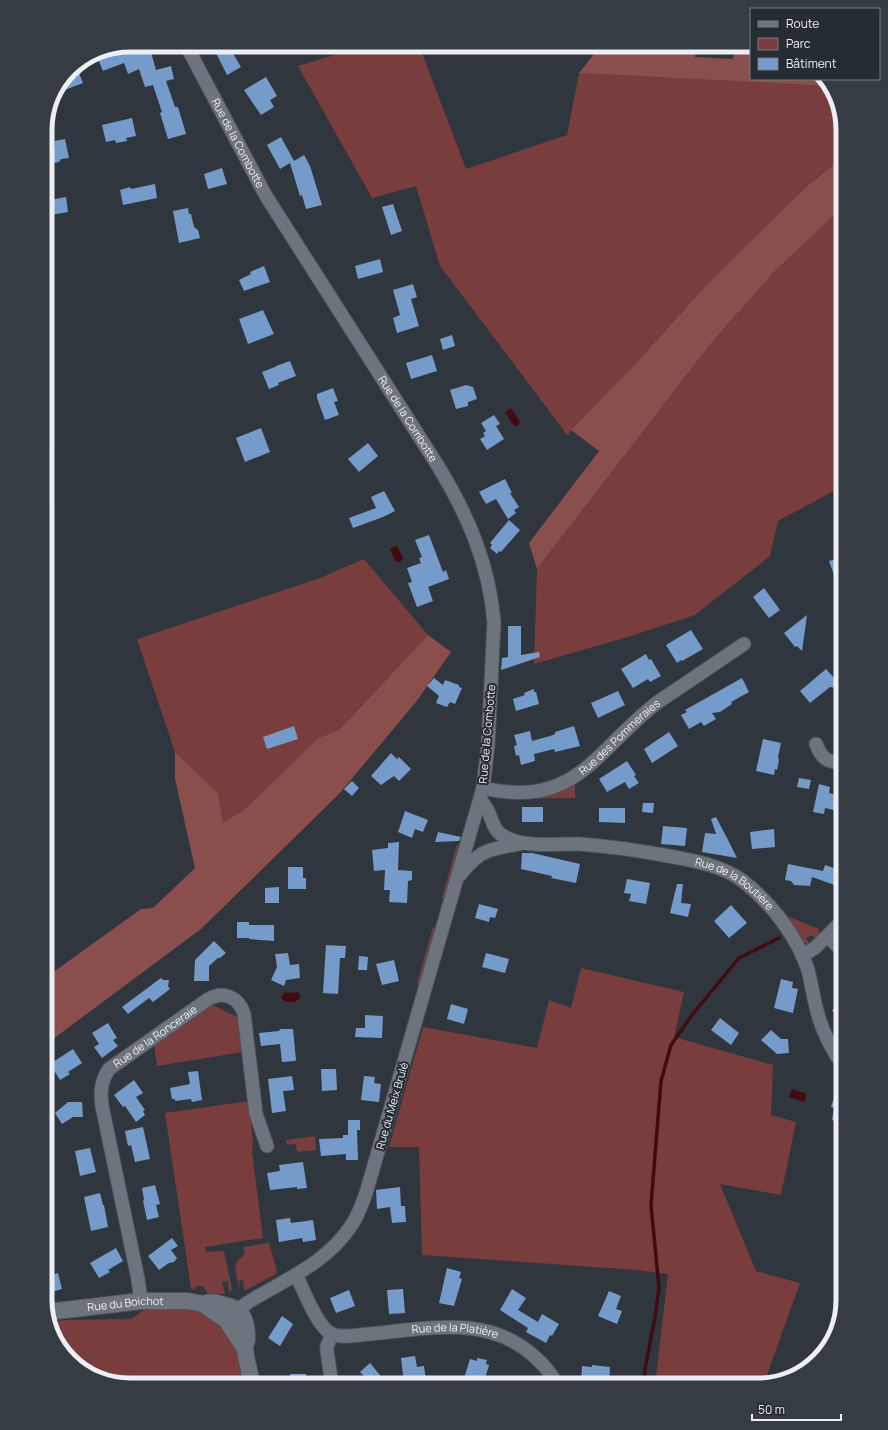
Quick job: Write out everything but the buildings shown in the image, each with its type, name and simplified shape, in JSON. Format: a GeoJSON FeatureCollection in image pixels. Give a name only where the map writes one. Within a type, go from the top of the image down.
{"type":"FeatureCollection","features":[{"type":"Feature","properties":{"kind":"street","name":"Rue de la Combotte"},"geometry":{"type":"LineString","coordinates":[[190,52],[266,196],[438,466],[467,518],[484,565],[493,605],[494,622],[488,745],[482,794],[470,834]]}},
{"type":"Feature","properties":{"kind":"street","name":"Rue des Pommeraies"},"geometry":{"type":"LineString","coordinates":[[482,794],[542,791],[555,787],[575,777],[593,763],[644,712],[744,644]]}},
{"type":"Feature","properties":{"kind":"street"},"geometry":{"type":"LineString","coordinates":[[816,744],[820,755],[830,761],[836,762]]}},
{"type":"Feature","properties":{"kind":"street"},"geometry":{"type":"LineString","coordinates":[[482,794],[494,826],[500,834]]}},
{"type":"Feature","properties":{"kind":"street","name":"Rue de la Boutière"},"geometry":{"type":"LineString","coordinates":[[470,834],[487,830],[522,844]]}},
{"type":"Feature","properties":{"kind":"street"},"geometry":{"type":"LineString","coordinates":[[470,834],[481,847],[488,851]]}},
{"type":"Feature","properties":{"kind":"street","name":"Rue du Meix Brulé"},"geometry":{"type":"LineString","coordinates":[[232,1315],[325,1256],[340,1241],[352,1225],[371,1179],[470,834]]}},
{"type":"Feature","properties":{"kind":"street","name":"Rue de la Boutière"},"geometry":{"type":"LineString","coordinates":[[458,877],[466,867],[488,851],[522,844],[579,844],[622,849],[681,859],[708,865],[722,870],[742,880],[768,904],[789,932],[807,969],[823,1030],[836,1054]]}},
{"type":"Feature","properties":{"kind":"street"},"geometry":{"type":"LineString","coordinates":[[802,956],[812,951],[836,927]]}},
{"type":"Feature","properties":{"kind":"street"},"geometry":{"type":"LineString","coordinates":[[828,936],[836,945]]}},
{"type":"Feature","properties":{"kind":"street","name":"Rue de la Ronceraie"},"geometry":{"type":"LineString","coordinates":[[141,1301],[138,1279],[102,1106],[101,1089],[105,1075],[109,1069],[207,1000],[218,995],[228,996],[240,1004],[244,1014],[256,1114],[267,1146]]}},
{"type":"Feature","properties":{"kind":"street"},"geometry":{"type":"LineString","coordinates":[[296,1275],[324,1327],[332,1334],[327,1346],[331,1378]]}},
{"type":"Feature","properties":{"kind":"street","name":"Rue du Boichot"},"geometry":{"type":"LineString","coordinates":[[53,1311],[141,1301],[176,1300],[203,1304],[213,1302],[231,1306],[232,1315]]}},
{"type":"Feature","properties":{"kind":"street"},"geometry":{"type":"LineString","coordinates":[[232,1315],[243,1316],[247,1340],[245,1349],[251,1378]]}},
{"type":"Feature","properties":{"kind":"street","name":"Rue de la Platière"},"geometry":{"type":"LineString","coordinates":[[332,1334],[351,1336],[442,1327],[480,1329],[506,1337],[522,1346],[542,1364],[552,1378]]}},
{"type":"Feature","properties":{"kind":"green space"},"geometry":{"type":"Polygon","coordinates":[[[344,52],[422,52],[466,169],[567,135],[579,73],[822,86],[832,105],[835,120],[836,163],[806,187],[710,281],[637,362],[571,430],[568,436],[440,266],[416,186],[372,198],[298,66],[344,52]]]}},
{"type":"Feature","properties":{"kind":"green space"},"geometry":{"type":"Polygon","coordinates":[[[836,214],[836,490],[778,521],[770,556],[695,615],[631,636],[534,664],[537,569],[712,342],[775,271],[836,214]]]}},
{"type":"Feature","properties":{"kind":"green space"},"geometry":{"type":"Polygon","coordinates":[[[364,559],[428,635],[339,730],[318,738],[243,811],[223,822],[218,793],[175,752],[137,639],[320,578],[364,559]]]}},
{"type":"Feature","properties":{"kind":"green space"},"geometry":{"type":"Polygon","coordinates":[[[575,784],[575,798],[496,799],[547,795],[575,784]]]}},
{"type":"Feature","properties":{"kind":"green space"},"geometry":{"type":"Polygon","coordinates":[[[457,844],[459,845],[444,898],[442,898],[457,844]]]}},
{"type":"Feature","properties":{"kind":"green space"},"geometry":{"type":"Polygon","coordinates":[[[787,916],[819,929],[819,935],[815,939],[812,935],[806,938],[809,943],[803,943],[785,917],[787,916]]]}},
{"type":"Feature","properties":{"kind":"green space"},"geometry":{"type":"Polygon","coordinates":[[[433,927],[435,928],[419,984],[417,983],[433,927]]]}},
{"type":"Feature","properties":{"kind":"green space"},"geometry":{"type":"Polygon","coordinates":[[[581,968],[684,992],[674,1037],[773,1065],[771,1115],[796,1122],[781,1195],[720,1184],[756,1271],[800,1283],[766,1377],[656,1378],[668,1274],[638,1270],[422,1255],[419,1147],[389,1147],[423,1027],[537,1048],[549,1000],[571,1008],[581,968]]]}},
{"type":"Feature","properties":{"kind":"green space"},"geometry":{"type":"Polygon","coordinates":[[[211,1004],[239,1018],[243,1052],[157,1066],[154,1045],[211,1004]]]}},
{"type":"Feature","properties":{"kind":"green space"},"geometry":{"type":"Polygon","coordinates":[[[249,1101],[253,1143],[252,1152],[263,1238],[205,1247],[206,1252],[224,1251],[232,1289],[229,1293],[228,1281],[222,1282],[225,1294],[207,1293],[203,1286],[196,1286],[194,1290],[191,1288],[165,1113],[249,1101]]]}},
{"type":"Feature","properties":{"kind":"green space"},"geometry":{"type":"Polygon","coordinates":[[[315,1136],[316,1150],[297,1152],[296,1144],[287,1145],[286,1140],[315,1136]]]}},
{"type":"Feature","properties":{"kind":"green space"},"geometry":{"type":"Polygon","coordinates":[[[269,1243],[277,1271],[276,1274],[244,1291],[243,1280],[239,1281],[239,1287],[235,1269],[237,1261],[245,1254],[243,1247],[269,1243]]]}},
{"type":"Feature","properties":{"kind":"green space"},"geometry":{"type":"Polygon","coordinates":[[[175,1305],[202,1312],[223,1324],[235,1341],[243,1378],[125,1378],[105,1374],[87,1365],[71,1351],[60,1334],[55,1321],[131,1319],[148,1307],[175,1305]]]}},
{"type":"Feature","properties":{"kind":"shaded area"},"geometry":{"type":"Polygon","coordinates":[[[596,52],[695,52],[695,57],[733,59],[734,52],[750,52],[750,80],[818,80],[822,86],[579,73],[596,52]]]}},
{"type":"Feature","properties":{"kind":"shaded area"},"geometry":{"type":"Polygon","coordinates":[[[836,163],[836,214],[775,271],[712,342],[537,569],[529,543],[599,451],[571,430],[637,362],[710,281],[806,187],[836,163]]]}},
{"type":"Feature","properties":{"kind":"shaded area"},"geometry":{"type":"Polygon","coordinates":[[[511,408],[520,422],[518,426],[514,426],[505,412],[511,408]]]}},
{"type":"Feature","properties":{"kind":"shaded area"},"geometry":{"type":"Polygon","coordinates":[[[397,546],[403,558],[400,563],[395,561],[390,549],[397,546]]]}},
{"type":"Feature","properties":{"kind":"shaded area"},"geometry":{"type":"Polygon","coordinates":[[[428,635],[451,652],[416,702],[339,794],[201,929],[52,1040],[52,973],[141,909],[153,908],[195,868],[175,779],[175,752],[218,793],[223,822],[243,811],[318,738],[339,730],[428,635]]]}},
{"type":"Feature","properties":{"kind":"shaded area"},"geometry":{"type":"Polygon","coordinates":[[[285,992],[298,992],[300,999],[288,1002],[281,998],[285,992]]]}},
{"type":"Feature","properties":{"kind":"shaded area"},"geometry":{"type":"Polygon","coordinates":[[[792,1089],[807,1094],[804,1102],[789,1097],[792,1089]]]}},
{"type":"Feature","properties":{"kind":"waterway"},"geometry":{"type":"LineString","coordinates":[[644,1378],[659,1288],[651,1205],[661,1081],[671,1045],[692,1015],[739,958],[779,938]]}}]}
